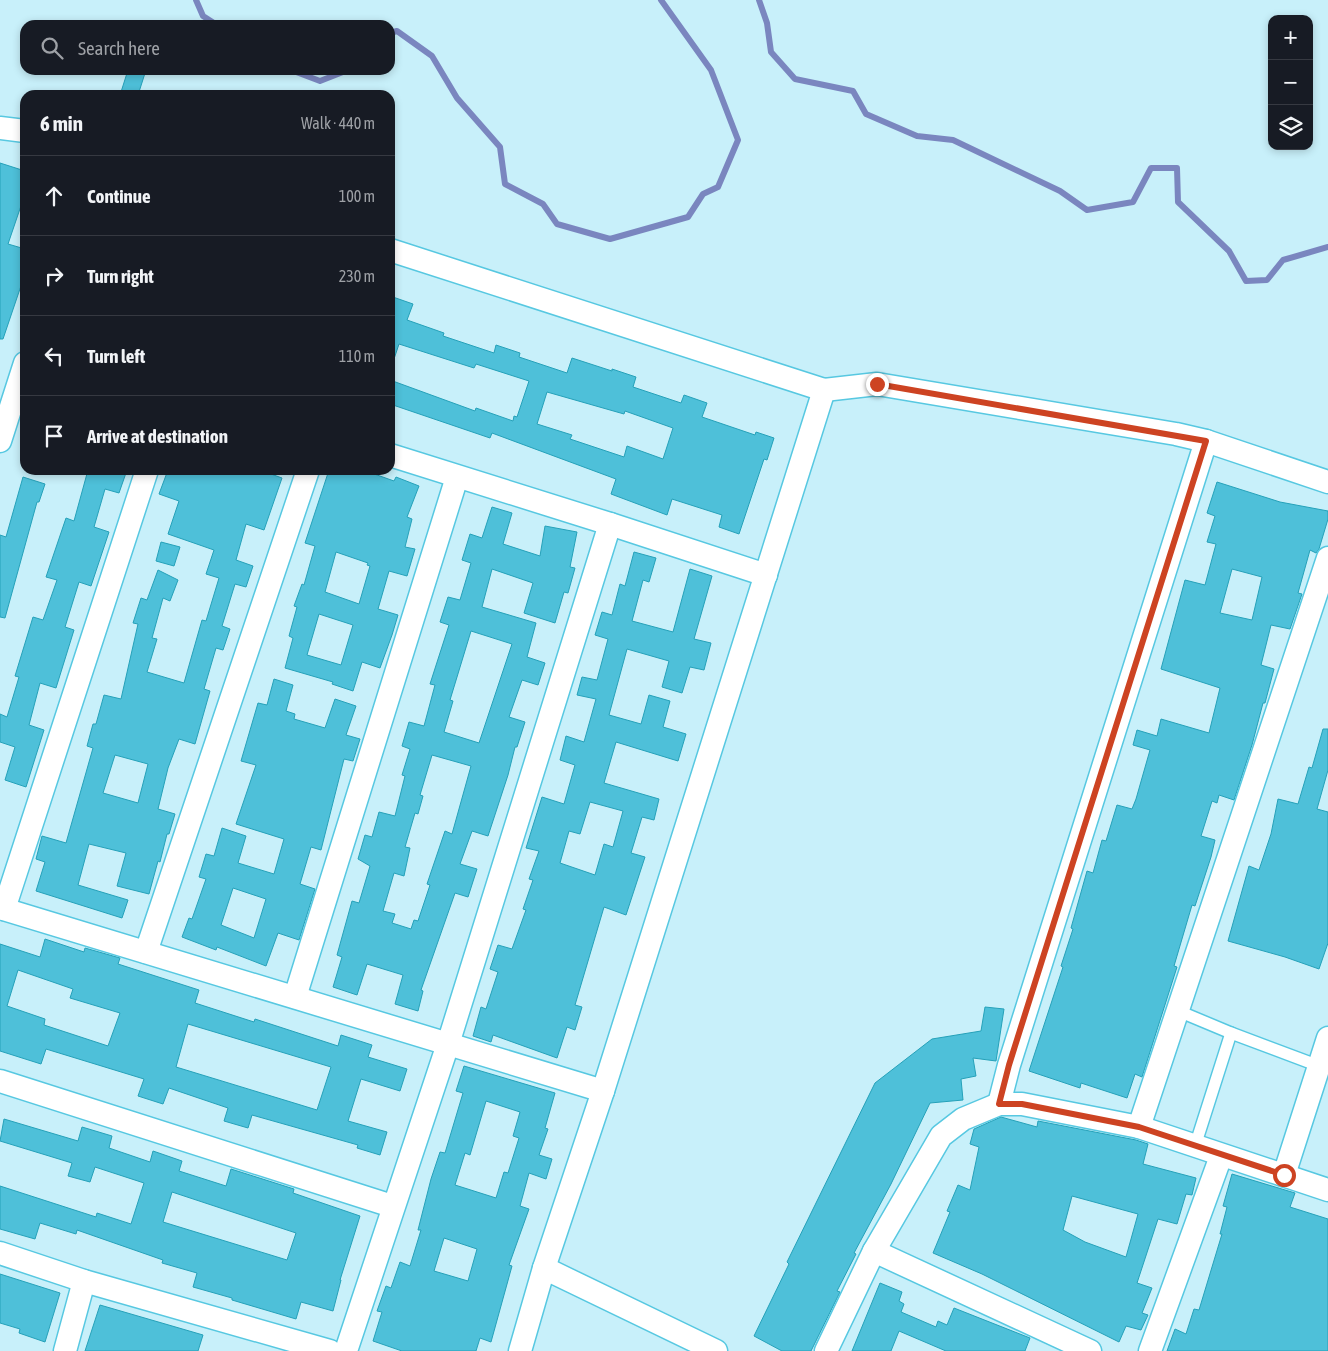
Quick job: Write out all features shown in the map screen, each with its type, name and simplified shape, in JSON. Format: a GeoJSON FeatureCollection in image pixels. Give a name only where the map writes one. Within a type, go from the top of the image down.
{"type":"FeatureCollection","features":[{"type":"Feature","properties":{"kind":"street"},"geometry":{"type":"LineString","coordinates":[[0,128],[20,130]]}},
{"type":"Feature","properties":{"kind":"street"},"geometry":{"type":"LineString","coordinates":[[395,252],[824,390],[877,384],[1206,441],[1328,482]]}},
{"type":"Feature","properties":{"kind":"street"},"geometry":{"type":"LineString","coordinates":[[0,441],[20,379]]}},
{"type":"Feature","properties":{"kind":"street"},"geometry":{"type":"LineString","coordinates":[[520,1351],[544,1268],[603,1091],[824,390]]}},
{"type":"Feature","properties":{"kind":"street"},"geometry":{"type":"LineString","coordinates":[[999,1104],[1009,1065],[1206,441]]}},
{"type":"Feature","properties":{"kind":"street"},"geometry":{"type":"LineString","coordinates":[[395,457],[766,575]]}},
{"type":"Feature","properties":{"kind":"street"},"geometry":{"type":"LineString","coordinates":[[145,475],[2,908],[603,1091]]}},
{"type":"Feature","properties":{"kind":"street"},"geometry":{"type":"LineString","coordinates":[[146,952],[306,475]]}},
{"type":"Feature","properties":{"kind":"street"},"geometry":{"type":"LineString","coordinates":[[295,998],[457,476]]}},
{"type":"Feature","properties":{"kind":"street"},"geometry":{"type":"LineString","coordinates":[[346,1351],[392,1206],[448,1044],[610,524]]}},
{"type":"Feature","properties":{"kind":"street"},"geometry":{"type":"LineString","coordinates":[[1139,1127],[1176,1010],[1328,558]]}},
{"type":"Feature","properties":{"kind":"street"},"geometry":{"type":"LineString","coordinates":[[1284,1175],[1328,1038]]}},
{"type":"Feature","properties":{"kind":"street"},"geometry":{"type":"LineString","coordinates":[[0,1081],[392,1206]]}},
{"type":"Feature","properties":{"kind":"street"},"geometry":{"type":"LineString","coordinates":[[826,1351],[874,1251],[941,1136],[963,1119],[999,1104],[1022,1104],[1139,1127],[1221,1156],[1328,1190]]}},
{"type":"Feature","properties":{"kind":"street"},"geometry":{"type":"LineString","coordinates":[[1150,1351],[1221,1156]]}},
{"type":"Feature","properties":{"kind":"street"},"geometry":{"type":"LineString","coordinates":[[874,1251],[1090,1351]]}},
{"type":"Feature","properties":{"kind":"street"},"geometry":{"type":"LineString","coordinates":[[0,1254],[84,1281],[330,1351]]}},
{"type":"Feature","properties":{"kind":"street"},"geometry":{"type":"LineString","coordinates":[[544,1268],[716,1351]]}},
{"type":"Feature","properties":{"kind":"street"},"geometry":{"type":"LineString","coordinates":[[64,1351],[84,1281]]}},
{"type":"Feature","properties":{"kind":"lane"},"geometry":{"type":"LineString","coordinates":[[1176,1010],[1319,1066]]}},
{"type":"Feature","properties":{"kind":"lane"},"geometry":{"type":"LineString","coordinates":[[1195,1146],[1231,1033]]}},
{"type":"Feature","properties":{"kind":"building"},"geometry":{"type":"Polygon","coordinates":[[[126,75],[144,75],[140,90],[122,90],[126,75]]]}},
{"type":"Feature","properties":{"kind":"building"},"geometry":{"type":"Polygon","coordinates":[[[0,163],[20,169],[20,209],[8,244],[20,248],[20,289],[3,339],[0,339],[0,163]]]}},
{"type":"Feature","properties":{"kind":"building"},"geometry":{"type":"Polygon","coordinates":[[[395,298],[413,304],[407,320],[444,333],[443,336],[494,353],[496,345],[520,353],[519,357],[567,373],[572,358],[612,371],[612,369],[636,377],[633,387],[681,403],[684,395],[707,403],[702,417],[755,435],[756,432],[774,438],[767,460],[764,459],[739,534],[719,527],[722,515],[672,499],[667,515],[611,494],[616,479],[492,433],[490,438],[395,406],[395,382],[475,411],[476,408],[513,421],[514,416],[517,417],[529,381],[476,364],[474,368],[399,344],[395,356],[395,298]],[[547,392],[537,424],[572,435],[570,439],[624,457],[627,446],[663,459],[673,428],[625,411],[624,414],[547,392]]]}},
{"type":"Feature","properties":{"kind":"building"},"geometry":{"type":"Polygon","coordinates":[[[87,475],[125,475],[119,493],[105,489],[94,527],[109,532],[91,586],[79,582],[65,627],[74,630],[56,688],[40,683],[29,725],[44,730],[26,787],[5,780],[15,747],[0,742],[0,714],[7,717],[19,677],[15,676],[33,617],[43,620],[57,580],[46,577],[66,518],[74,521],[87,475]]]}},
{"type":"Feature","properties":{"kind":"building"},"geometry":{"type":"Polygon","coordinates":[[[166,475],[274,475],[282,478],[264,530],[246,524],[236,560],[253,566],[246,587],[235,584],[222,626],[230,629],[223,650],[216,648],[204,689],[210,691],[195,744],[179,739],[168,768],[158,809],[175,814],[169,834],[167,834],[160,862],[158,861],[149,894],[117,886],[126,853],[89,844],[78,885],[128,900],[122,918],[36,891],[45,862],[36,859],[42,836],[66,843],[93,748],[87,746],[93,724],[96,724],[104,695],[121,699],[138,624],[133,623],[141,598],[147,600],[158,570],[178,580],[170,601],[163,598],[152,638],[157,639],[147,672],[184,683],[202,620],[206,621],[219,578],[206,574],[214,550],[168,534],[179,501],[159,494],[166,475]],[[115,755],[103,793],[138,803],[148,764],[115,755]]]}},
{"type":"Feature","properties":{"kind":"building"},"geometry":{"type":"Polygon","coordinates":[[[327,475],[377,475],[394,481],[396,477],[419,486],[407,517],[412,519],[405,547],[415,549],[407,576],[389,571],[378,609],[398,615],[392,635],[380,668],[362,662],[353,691],[332,684],[333,682],[285,668],[293,638],[289,636],[297,607],[294,606],[302,584],[304,585],[315,546],[305,543],[327,475]],[[336,552],[325,592],[359,604],[370,566],[367,565],[368,563],[336,552]],[[319,614],[307,655],[341,665],[353,625],[319,614]]]}},
{"type":"Feature","properties":{"kind":"building"},"geometry":{"type":"Polygon","coordinates":[[[23,477],[45,484],[39,502],[37,502],[5,618],[0,617],[0,535],[6,537],[23,477]]]}},
{"type":"Feature","properties":{"kind":"building"},"geometry":{"type":"Polygon","coordinates":[[[1217,482],[1280,502],[1328,511],[1328,519],[1319,549],[1316,553],[1310,550],[1298,593],[1302,594],[1290,629],[1271,625],[1261,665],[1274,669],[1265,703],[1263,703],[1234,800],[1219,795],[1217,803],[1212,801],[1201,836],[1215,840],[1211,857],[1195,906],[1192,905],[1174,966],[1177,967],[1142,1077],[1135,1074],[1127,1098],[1081,1083],[1080,1088],[1029,1071],[1063,967],[1061,966],[1073,929],[1071,928],[1087,871],[1093,873],[1102,840],[1106,841],[1117,805],[1132,809],[1136,799],[1150,750],[1133,745],[1137,730],[1157,736],[1161,719],[1209,733],[1220,688],[1161,669],[1185,580],[1205,585],[1216,544],[1207,542],[1215,516],[1207,513],[1217,482]],[[1232,569],[1220,613],[1252,620],[1262,577],[1232,569]]]}},
{"type":"Feature","properties":{"kind":"building"},"geometry":{"type":"Polygon","coordinates":[[[492,507],[512,513],[503,544],[540,556],[545,526],[577,532],[570,567],[575,568],[568,593],[564,592],[555,623],[524,613],[533,583],[492,569],[482,607],[536,623],[527,657],[545,663],[538,685],[522,680],[509,717],[525,722],[517,747],[515,747],[488,836],[472,831],[460,864],[477,869],[468,897],[455,893],[421,990],[423,991],[418,1011],[395,1004],[403,975],[367,964],[357,995],[333,987],[342,957],[337,955],[352,901],[359,903],[370,866],[358,859],[365,835],[372,837],[379,812],[395,816],[405,776],[402,775],[410,749],[402,746],[409,722],[424,726],[435,685],[430,684],[449,625],[440,622],[448,597],[460,600],[471,563],[462,560],[470,534],[482,538],[492,507]],[[471,631],[450,700],[453,701],[444,732],[479,743],[512,644],[471,631]],[[432,755],[420,795],[423,796],[418,814],[415,813],[405,847],[410,848],[404,876],[394,873],[383,911],[395,914],[392,923],[411,929],[414,920],[418,921],[430,885],[427,884],[445,831],[452,834],[471,766],[432,755]]]}},
{"type":"Feature","properties":{"kind":"building"},"geometry":{"type":"Polygon","coordinates":[[[161,542],[180,547],[174,566],[156,561],[161,542]]]}},
{"type":"Feature","properties":{"kind":"building"},"geometry":{"type":"Polygon","coordinates":[[[634,552],[656,558],[649,582],[643,580],[632,621],[673,632],[690,569],[712,576],[694,639],[711,643],[704,670],[690,667],[682,693],[662,687],[669,661],[627,649],[609,715],[641,724],[649,695],[670,701],[663,727],[686,734],[678,761],[616,742],[604,783],[659,799],[654,820],[642,817],[631,853],[645,857],[626,915],[604,907],[575,1005],[582,1007],[575,1030],[567,1027],[557,1058],[493,1035],[491,1042],[473,1036],[481,1007],[486,1009],[498,972],[490,969],[498,945],[512,949],[526,910],[523,909],[533,880],[529,879],[539,851],[526,848],[542,797],[564,804],[575,765],[560,760],[566,736],[584,742],[596,699],[577,695],[582,677],[597,680],[608,639],[595,635],[602,612],[612,615],[620,584],[625,586],[634,552]],[[590,802],[580,834],[569,831],[560,863],[595,875],[604,844],[613,847],[623,811],[590,802]]]}},
{"type":"Feature","properties":{"kind":"building"},"geometry":{"type":"Polygon","coordinates":[[[274,679],[293,685],[286,711],[295,714],[294,719],[325,728],[335,699],[356,706],[346,735],[360,739],[353,761],[344,759],[321,850],[311,847],[300,884],[315,889],[299,940],[278,933],[266,966],[217,947],[216,950],[182,937],[189,918],[192,919],[206,879],[199,877],[206,854],[214,856],[222,828],[246,836],[238,863],[274,874],[284,839],[236,824],[256,765],[241,761],[258,703],[267,705],[274,679]],[[233,888],[221,925],[254,938],[266,899],[233,888]]]}},
{"type":"Feature","properties":{"kind":"building"},"geometry":{"type":"Polygon","coordinates":[[[1323,729],[1328,729],[1328,770],[1317,809],[1328,812],[1328,943],[1319,969],[1228,941],[1249,866],[1259,870],[1271,834],[1278,799],[1298,804],[1309,767],[1312,768],[1323,729]]]}},
{"type":"Feature","properties":{"kind":"building"},"geometry":{"type":"Polygon","coordinates":[[[45,939],[84,952],[85,948],[120,958],[118,964],[199,990],[195,1003],[254,1022],[255,1019],[338,1046],[341,1035],[372,1045],[368,1057],[407,1069],[400,1091],[361,1079],[348,1121],[387,1132],[380,1155],[357,1148],[358,1145],[252,1115],[248,1128],[224,1121],[228,1108],[169,1088],[163,1104],[138,1096],[144,1079],[46,1049],[41,1064],[0,1051],[0,944],[40,957],[45,939]],[[18,970],[7,1006],[45,1019],[44,1025],[108,1046],[120,1013],[70,998],[73,989],[18,970]],[[188,1024],[176,1067],[317,1110],[331,1067],[188,1024]]]}},
{"type":"Feature","properties":{"kind":"building"},"geometry":{"type":"Polygon","coordinates":[[[985,1007],[1004,1009],[996,1061],[973,1058],[976,1076],[961,1079],[963,1100],[930,1103],[891,1184],[854,1253],[856,1254],[837,1291],[840,1292],[811,1351],[782,1351],[754,1336],[789,1264],[787,1262],[875,1083],[932,1039],[981,1031],[985,1007]]]}},
{"type":"Feature","properties":{"kind":"building"},"geometry":{"type":"Polygon","coordinates":[[[464,1066],[555,1093],[545,1128],[548,1129],[539,1155],[552,1159],[546,1179],[529,1173],[520,1206],[529,1209],[509,1265],[512,1266],[491,1342],[480,1338],[476,1351],[402,1351],[373,1341],[382,1312],[377,1311],[386,1286],[391,1288],[400,1262],[410,1266],[421,1230],[418,1230],[431,1179],[440,1152],[445,1153],[463,1093],[456,1091],[464,1066]],[[486,1101],[470,1155],[465,1153],[455,1185],[496,1198],[504,1172],[508,1173],[519,1138],[513,1136],[520,1112],[486,1101]],[[444,1238],[434,1271],[468,1281],[477,1249],[444,1238]]]}},
{"type":"Feature","properties":{"kind":"building"},"geometry":{"type":"Polygon","coordinates":[[[1001,1117],[1037,1127],[1038,1121],[1136,1140],[1148,1144],[1143,1164],[1196,1178],[1192,1195],[1186,1194],[1177,1224],[1158,1219],[1137,1283],[1152,1288],[1142,1313],[1148,1315],[1141,1330],[1126,1326],[1119,1342],[982,1274],[933,1253],[950,1212],[947,1211],[958,1185],[970,1190],[979,1147],[970,1144],[974,1129],[1001,1117]],[[1072,1196],[1063,1230],[1085,1242],[1126,1257],[1138,1214],[1072,1196]]]}},
{"type":"Feature","properties":{"kind":"building"},"geometry":{"type":"Polygon","coordinates":[[[4,1119],[78,1141],[82,1127],[112,1136],[109,1148],[150,1162],[153,1151],[182,1161],[179,1171],[226,1186],[231,1169],[294,1189],[293,1193],[360,1216],[340,1280],[333,1311],[301,1302],[296,1319],[232,1300],[232,1298],[193,1287],[197,1273],[162,1263],[163,1260],[77,1230],[76,1234],[40,1223],[35,1239],[0,1229],[0,1186],[96,1217],[97,1213],[131,1224],[144,1183],[95,1167],[90,1182],[68,1176],[72,1163],[0,1141],[4,1119]],[[172,1192],[163,1222],[287,1260],[296,1233],[172,1192]]]}},
{"type":"Feature","properties":{"kind":"building"},"geometry":{"type":"Polygon","coordinates":[[[1232,1174],[1295,1193],[1290,1207],[1328,1219],[1328,1351],[1167,1351],[1175,1329],[1186,1334],[1194,1309],[1199,1310],[1222,1234],[1220,1234],[1227,1207],[1223,1206],[1232,1174]]]}},
{"type":"Feature","properties":{"kind":"building"},"geometry":{"type":"Polygon","coordinates":[[[0,1274],[60,1293],[45,1342],[19,1333],[20,1329],[0,1323],[0,1274]]]}},
{"type":"Feature","properties":{"kind":"building"},"geometry":{"type":"Polygon","coordinates":[[[880,1283],[902,1292],[899,1301],[904,1304],[901,1312],[936,1327],[938,1321],[947,1325],[954,1308],[1030,1338],[1025,1351],[946,1351],[899,1331],[891,1351],[852,1351],[880,1283]]]}},
{"type":"Feature","properties":{"kind":"building"},"geometry":{"type":"Polygon","coordinates":[[[100,1305],[203,1335],[198,1351],[85,1351],[100,1305]]]}},
{"type":"Feature","properties":{"kind":"waterway"},"geometry":{"type":"LineString","coordinates":[[196,0],[203,16],[209,20]]}},
{"type":"Feature","properties":{"kind":"waterway"},"geometry":{"type":"LineString","coordinates":[[395,32],[397,31],[432,56],[457,98],[500,147],[505,184],[543,204],[557,224],[610,239],[688,217],[703,194],[718,187],[738,140],[711,70],[661,0]]}},
{"type":"Feature","properties":{"kind":"waterway"},"geometry":{"type":"LineString","coordinates":[[759,0],[767,23],[771,52],[795,79],[853,91],[866,114],[917,136],[953,140],[1060,191],[1087,210],[1133,202],[1151,168],[1177,168],[1178,202],[1229,251],[1246,281],[1267,280],[1283,260],[1328,247]]}},
{"type":"Feature","properties":{"kind":"waterway"},"geometry":{"type":"LineString","coordinates":[[304,75],[320,81],[335,75]]}},
{"type":"Feature","properties":{"kind":"route"},"geometry":{"type":"LineString","coordinates":[[877,384],[1176,434],[1206,441],[1009,1065],[999,1104],[1022,1104],[1139,1127],[1221,1156],[1284,1175]]}}]}
